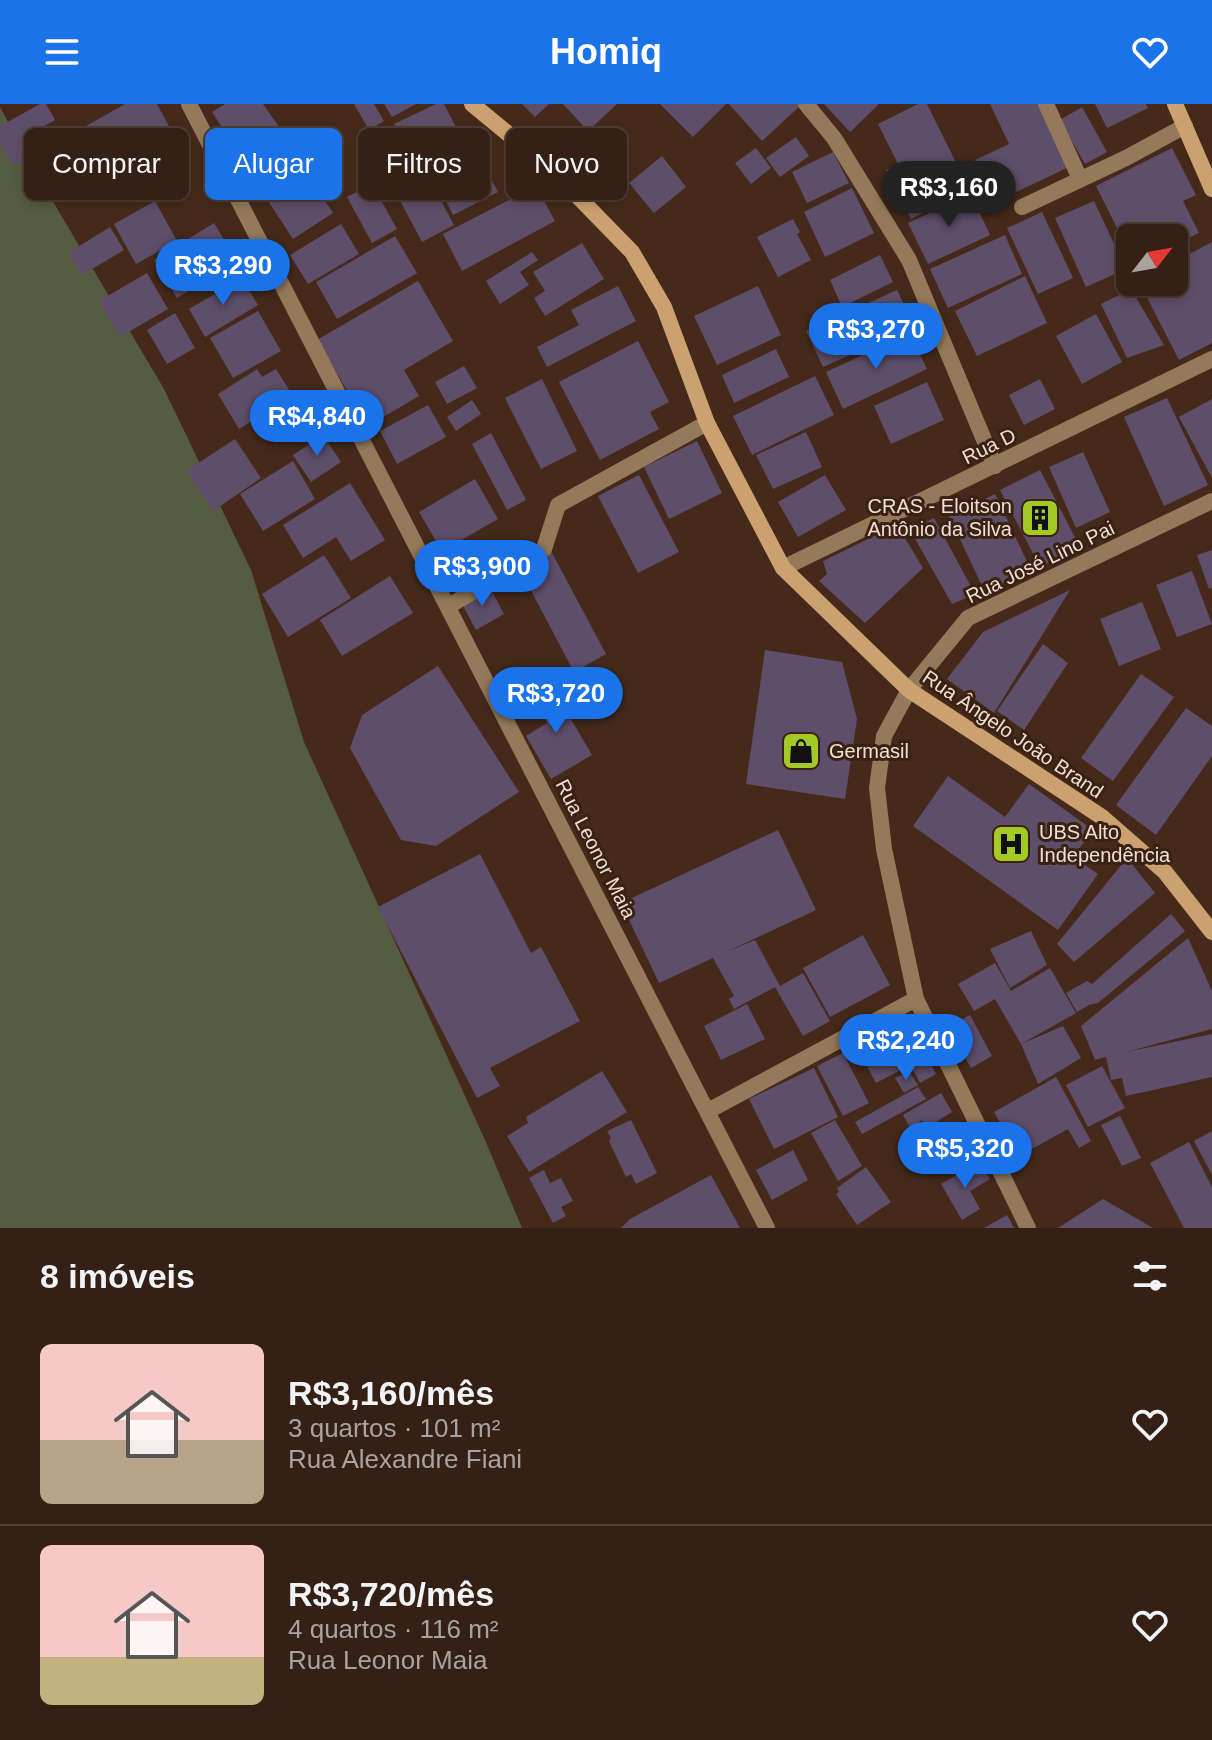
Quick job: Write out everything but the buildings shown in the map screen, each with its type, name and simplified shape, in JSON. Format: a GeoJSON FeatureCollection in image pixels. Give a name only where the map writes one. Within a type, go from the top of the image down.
{"type":"FeatureCollection","features":[{"type":"Feature","properties":{"kind":"street","name":"Rua Leonor Maia"},"geometry":{"type":"LineString","coordinates":[[189,104],[767,1228]]}},
{"type":"Feature","properties":{"kind":"street","name":"Rua Ângelo João Brand"},"geometry":{"type":"LineString","coordinates":[[472,104],[551,169],[632,252],[664,307],[707,423],[783,568],[909,690],[1102,817],[1165,872],[1212,932]]}},
{"type":"Feature","properties":{"kind":"street"},"geometry":{"type":"LineString","coordinates":[[806,104],[834,138],[909,260],[995,466]]}},
{"type":"Feature","properties":{"kind":"street"},"geometry":{"type":"LineString","coordinates":[[1046,104],[1080,179]]}},
{"type":"Feature","properties":{"kind":"street"},"geometry":{"type":"LineString","coordinates":[[1175,104],[1212,189]]}},
{"type":"Feature","properties":{"kind":"street"},"geometry":{"type":"LineString","coordinates":[[1022,207],[1126,158],[1185,126]]}},
{"type":"Feature","properties":{"kind":"street","name":"Rua D"},"geometry":{"type":"LineString","coordinates":[[783,568],[1212,359]]}},
{"type":"Feature","properties":{"kind":"street"},"geometry":{"type":"LineString","coordinates":[[449,606],[544,549],[558,505],[707,423]]}},
{"type":"Feature","properties":{"kind":"street","name":"Rua José Lino Pai"},"geometry":{"type":"LineString","coordinates":[[1028,1228],[916,999],[884,849],[877,788],[884,736],[909,690],[968,618],[1212,501]]}},
{"type":"Feature","properties":{"kind":"street"},"geometry":{"type":"LineString","coordinates":[[708,1111],[916,999]]}},
{"type":"Feature","properties":{"kind":"green space"},"geometry":{"type":"Polygon","coordinates":[[[0,107],[24,152],[24,200],[52,200],[164,389],[251,570],[304,742],[522,1228],[0,1228],[0,107]]]}},
{"type":"Feature","properties":{"kind":"place","name":"CRAS - Eloitson Antônio da Silva"},"geometry":{"type":"Point","coordinates":[1040,518]}},
{"type":"Feature","properties":{"kind":"place","name":"Germasil"},"geometry":{"type":"Point","coordinates":[801,751]}},
{"type":"Feature","properties":{"kind":"place","name":"UBS Alto Independência"},"geometry":{"type":"Point","coordinates":[1011,844]}}]}
